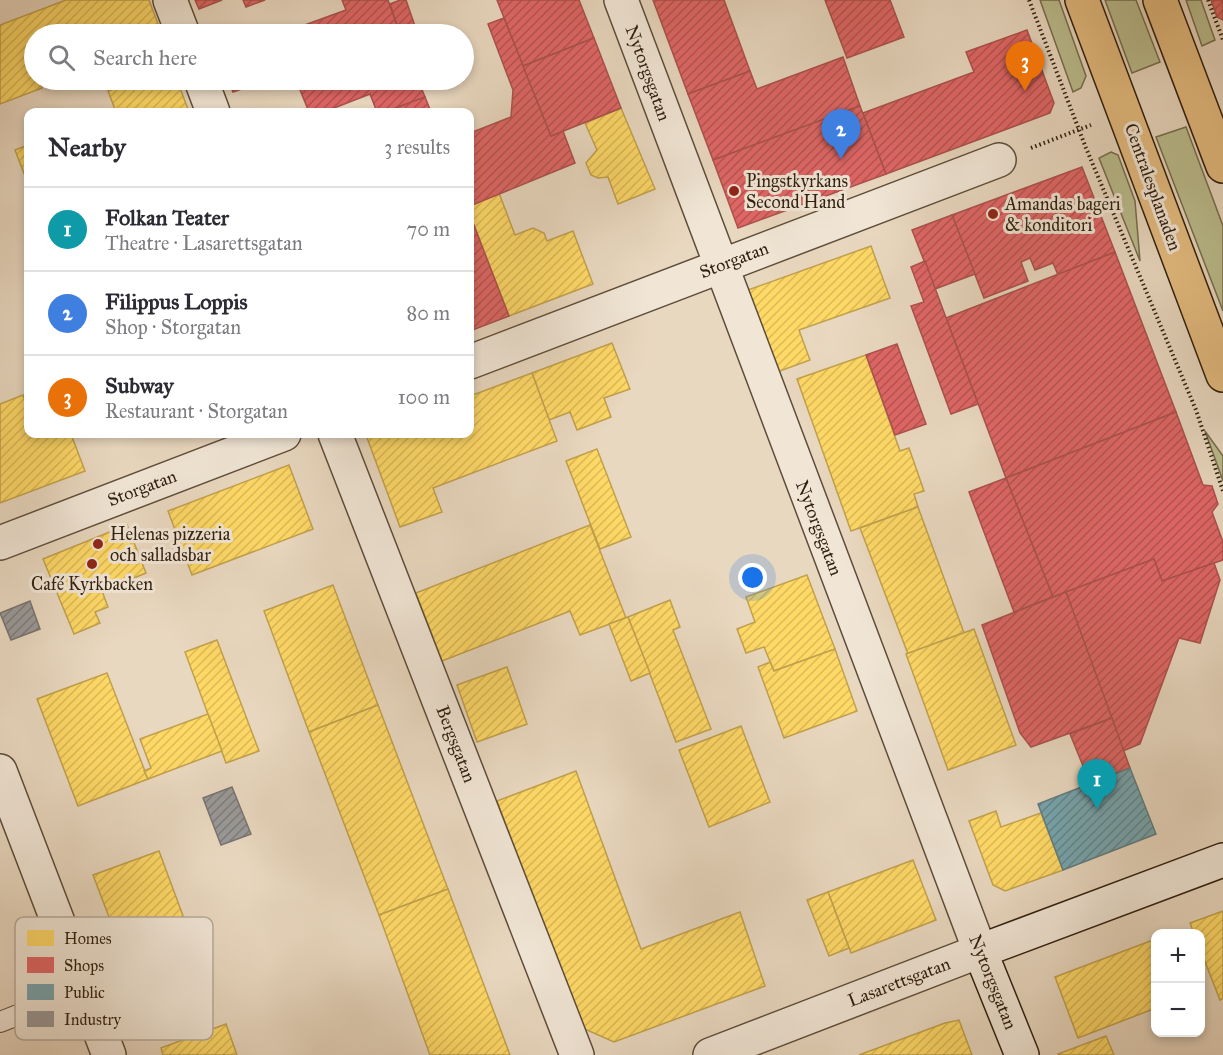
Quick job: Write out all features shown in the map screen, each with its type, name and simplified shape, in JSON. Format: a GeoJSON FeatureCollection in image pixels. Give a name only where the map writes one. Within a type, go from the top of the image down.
{"type":"FeatureCollection","features":[{"type":"Feature","properties":{"kind":"highway","name":"Centralesplanaden"},"geometry":{"type":"LineString","coordinates":[[1082,0],[1223,375]]}},
{"type":"Feature","properties":{"kind":"highway"},"geometry":{"type":"LineString","coordinates":[[1160,0],[1223,166]]}},
{"type":"Feature","properties":{"kind":"street"},"geometry":{"type":"LineString","coordinates":[[170,0],[179,24]]}},
{"type":"Feature","properties":{"kind":"street","name":"Nytorgsgatan"},"geometry":{"type":"LineString","coordinates":[[621,0],[719,265],[980,951],[1022,1055]]}},
{"type":"Feature","properties":{"kind":"street"},"geometry":{"type":"LineString","coordinates":[[205,90],[212,108]]}},
{"type":"Feature","properties":{"kind":"street","name":"Storgatan"},"geometry":{"type":"LineString","coordinates":[[474,360],[999,160]]}},
{"type":"Feature","properties":{"kind":"street","name":"Storgatan"},"geometry":{"type":"LineString","coordinates":[[0,543],[274,438]]}},
{"type":"Feature","properties":{"kind":"street","name":"Bergsgatan"},"geometry":{"type":"LineString","coordinates":[[336,438],[577,1055]]}},
{"type":"Feature","properties":{"kind":"street"},"geometry":{"type":"LineString","coordinates":[[0,771],[56,917]]}},
{"type":"Feature","properties":{"kind":"street","name":"Lasarettsgatan"},"geometry":{"type":"LineString","coordinates":[[710,1055],[1223,860]]}},
{"type":"Feature","properties":{"kind":"street"},"geometry":{"type":"LineString","coordinates":[[103,1040],[109,1055]]}},
{"type":"Feature","properties":{"kind":"lane"},"geometry":{"type":"LineString","coordinates":[[0,1022],[15,1016]]}},
{"type":"Feature","properties":{"kind":"path"},"geometry":{"type":"LineString","coordinates":[[1029,0],[1082,139],[1196,411],[1223,491]]}},
{"type":"Feature","properties":{"kind":"path"},"geometry":{"type":"LineString","coordinates":[[1208,0],[1223,40]]}},
{"type":"Feature","properties":{"kind":"green space"},"geometry":{"type":"Polygon","coordinates":[[[1040,0],[1059,0],[1086,76],[1081,88],[1073,92],[1040,0]]]}},
{"type":"Feature","properties":{"kind":"green space"},"geometry":{"type":"Polygon","coordinates":[[[1105,0],[1136,0],[1160,62],[1132,73],[1105,0]]]}},
{"type":"Feature","properties":{"kind":"green space"},"geometry":{"type":"Polygon","coordinates":[[[1186,0],[1201,0],[1215,40],[1202,46],[1186,0]]]}},
{"type":"Feature","properties":{"kind":"green space"},"geometry":{"type":"Polygon","coordinates":[[[1186,127],[1223,226],[1223,311],[1156,137],[1186,127]]]}},
{"type":"Feature","properties":{"kind":"green space"},"geometry":{"type":"Polygon","coordinates":[[[1111,152],[1118,155],[1135,201],[1140,261],[1099,158],[1111,152]]]}},
{"type":"Feature","properties":{"kind":"green space"},"geometry":{"type":"Polygon","coordinates":[[[1205,431],[1223,456],[1223,481],[1205,431]]]}},
{"type":"Feature","properties":{"kind":"building: Homes"},"geometry":{"type":"Polygon","coordinates":[[[66,0],[149,0],[158,24],[24,24],[24,90],[37,90],[0,104],[0,25],[66,0]]]}},
{"type":"Feature","properties":{"kind":"building: Homes"},"geometry":{"type":"Polygon","coordinates":[[[181,90],[188,108],[114,108],[108,91],[181,90]]]}},
{"type":"Feature","properties":{"kind":"building: Homes"},"geometry":{"type":"Polygon","coordinates":[[[621,108],[655,189],[618,204],[608,177],[598,178],[591,175],[586,163],[597,150],[585,123],[621,108]]]}},
{"type":"Feature","properties":{"kind":"building: Homes"},"geometry":{"type":"Polygon","coordinates":[[[24,147],[24,173],[15,150],[24,147]]]}},
{"type":"Feature","properties":{"kind":"building: Homes"},"geometry":{"type":"Polygon","coordinates":[[[499,193],[515,235],[533,228],[544,233],[547,241],[573,231],[593,284],[509,316],[474,225],[474,204],[499,193]]]}},
{"type":"Feature","properties":{"kind":"building: Homes"},"geometry":{"type":"Polygon","coordinates":[[[871,246],[890,298],[799,330],[810,360],[777,372],[748,290],[871,246]]]}},
{"type":"Feature","properties":{"kind":"building: Homes"},"geometry":{"type":"Polygon","coordinates":[[[612,343],[630,389],[604,398],[611,417],[577,430],[570,412],[549,420],[532,373],[612,343]]]}},
{"type":"Feature","properties":{"kind":"building: Homes"},"geometry":{"type":"Polygon","coordinates":[[[866,355],[900,451],[909,448],[924,491],[914,494],[918,507],[851,531],[797,379],[866,355]]]}},
{"type":"Feature","properties":{"kind":"building: Homes"},"geometry":{"type":"Polygon","coordinates":[[[532,373],[557,441],[433,488],[442,512],[400,527],[367,438],[474,438],[474,395],[532,373]]]}},
{"type":"Feature","properties":{"kind":"building: Homes"},"geometry":{"type":"Polygon","coordinates":[[[23,395],[24,438],[73,438],[85,471],[0,503],[0,404],[23,395]]]}},
{"type":"Feature","properties":{"kind":"building: Homes"},"geometry":{"type":"Polygon","coordinates":[[[597,449],[631,537],[600,549],[566,461],[597,449]]]}},
{"type":"Feature","properties":{"kind":"building: Homes"},"geometry":{"type":"Polygon","coordinates":[[[289,465],[313,529],[192,575],[168,511],[289,465]]]}},
{"type":"Feature","properties":{"kind":"building: Homes"},"geometry":{"type":"Polygon","coordinates":[[[918,507],[964,633],[908,654],[860,528],[918,507]]]}},
{"type":"Feature","properties":{"kind":"building: Homes"},"geometry":{"type":"Polygon","coordinates":[[[127,525],[146,573],[102,591],[108,607],[95,612],[100,623],[74,634],[43,559],[127,525]]]}},
{"type":"Feature","properties":{"kind":"building: Homes"},"geometry":{"type":"Polygon","coordinates":[[[590,525],[626,618],[580,635],[570,611],[442,661],[416,593],[590,525]]]}},
{"type":"Feature","properties":{"kind":"building: Homes"},"geometry":{"type":"Polygon","coordinates":[[[807,575],[835,649],[774,671],[764,647],[746,653],[737,629],[755,622],[746,597],[807,575]]]}},
{"type":"Feature","properties":{"kind":"building: Homes"},"geometry":{"type":"Polygon","coordinates":[[[333,585],[378,705],[309,732],[264,611],[333,585]]]}},
{"type":"Feature","properties":{"kind":"building: Homes"},"geometry":{"type":"Polygon","coordinates":[[[670,600],[680,627],[673,630],[711,729],[676,742],[628,617],[670,600]]]}},
{"type":"Feature","properties":{"kind":"building: Homes"},"geometry":{"type":"Polygon","coordinates":[[[628,617],[650,673],[631,681],[609,624],[628,617]]]}},
{"type":"Feature","properties":{"kind":"building: Homes"},"geometry":{"type":"Polygon","coordinates":[[[974,629],[1016,745],[948,770],[906,654],[974,629]]]}},
{"type":"Feature","properties":{"kind":"building: Homes"},"geometry":{"type":"Polygon","coordinates":[[[217,640],[259,751],[226,763],[185,652],[217,640]]]}},
{"type":"Feature","properties":{"kind":"building: Homes"},"geometry":{"type":"Polygon","coordinates":[[[835,649],[857,711],[784,738],[758,667],[770,662],[774,671],[835,649]]]}},
{"type":"Feature","properties":{"kind":"building: Homes"},"geometry":{"type":"Polygon","coordinates":[[[507,667],[527,724],[477,742],[457,685],[507,667]]]}},
{"type":"Feature","properties":{"kind":"building: Homes"},"geometry":{"type":"Polygon","coordinates":[[[107,673],[148,779],[78,806],[37,699],[107,673]]]}},
{"type":"Feature","properties":{"kind":"building: Homes"},"geometry":{"type":"Polygon","coordinates":[[[378,705],[448,889],[379,915],[309,732],[378,705]]]}},
{"type":"Feature","properties":{"kind":"building: Homes"},"geometry":{"type":"Polygon","coordinates":[[[208,714],[222,751],[148,779],[144,771],[151,768],[140,739],[208,714]]]}},
{"type":"Feature","properties":{"kind":"building: Homes"},"geometry":{"type":"Polygon","coordinates":[[[741,726],[770,802],[709,827],[679,750],[741,726]]]}},
{"type":"Feature","properties":{"kind":"building: Homes"},"geometry":{"type":"Polygon","coordinates":[[[576,771],[641,949],[740,912],[765,986],[614,1042],[580,1027],[497,801],[576,771]]]}},
{"type":"Feature","properties":{"kind":"building: Homes"},"geometry":{"type":"Polygon","coordinates":[[[996,811],[1001,827],[1041,813],[1063,870],[1005,891],[993,885],[969,821],[996,811]]]}},
{"type":"Feature","properties":{"kind":"building: Homes"},"geometry":{"type":"Polygon","coordinates":[[[159,851],[183,917],[109,917],[93,875],[159,851]]]}},
{"type":"Feature","properties":{"kind":"building: Homes"},"geometry":{"type":"Polygon","coordinates":[[[913,860],[936,920],[851,953],[828,892],[913,860]]]}},
{"type":"Feature","properties":{"kind":"building: Homes"},"geometry":{"type":"Polygon","coordinates":[[[448,889],[510,1055],[430,1055],[379,915],[448,889]]]}},
{"type":"Feature","properties":{"kind":"building: Homes"},"geometry":{"type":"Polygon","coordinates":[[[828,892],[849,948],[829,956],[807,900],[828,892]]]}},
{"type":"Feature","properties":{"kind":"building: Homes"},"geometry":{"type":"Polygon","coordinates":[[[1223,911],[1223,998],[1220,1000],[1205,962],[1205,929],[1192,929],[1190,923],[1223,911]]]}},
{"type":"Feature","properties":{"kind":"building: Homes"},"geometry":{"type":"Polygon","coordinates":[[[1151,941],[1151,1010],[1078,1038],[1055,977],[1151,941]]]}},
{"type":"Feature","properties":{"kind":"building: Homes"},"geometry":{"type":"Polygon","coordinates":[[[959,1020],[972,1055],[859,1055],[945,1023],[959,1020]]]}},
{"type":"Feature","properties":{"kind":"building: Homes"},"geometry":{"type":"Polygon","coordinates":[[[226,1024],[237,1055],[163,1055],[161,1048],[183,1040],[213,1040],[213,1029],[226,1024]]]}},
{"type":"Feature","properties":{"kind":"building: Homes"},"geometry":{"type":"Polygon","coordinates":[[[1106,1036],[1114,1055],[1058,1055],[1058,1054],[1106,1036]]]}},
{"type":"Feature","properties":{"kind":"building: Shops"},"geometry":{"type":"Polygon","coordinates":[[[195,0],[222,0],[199,9],[195,0]]]}},
{"type":"Feature","properties":{"kind":"building: Shops"},"geometry":{"type":"Polygon","coordinates":[[[243,0],[265,0],[246,7],[243,0]]]}},
{"type":"Feature","properties":{"kind":"building: Shops"},"geometry":{"type":"Polygon","coordinates":[[[342,0],[388,0],[397,24],[308,24],[346,10],[342,0]]]}},
{"type":"Feature","properties":{"kind":"building: Shops"},"geometry":{"type":"Polygon","coordinates":[[[406,0],[414,24],[397,24],[390,4],[406,0]]]}},
{"type":"Feature","properties":{"kind":"building: Shops"},"geometry":{"type":"Polygon","coordinates":[[[497,0],[579,0],[594,38],[523,66],[497,0]]]}},
{"type":"Feature","properties":{"kind":"building: Shops"},"geometry":{"type":"Polygon","coordinates":[[[653,0],[724,0],[750,71],[688,94],[653,0]]]}},
{"type":"Feature","properties":{"kind":"building: Shops"},"geometry":{"type":"Polygon","coordinates":[[[825,0],[890,0],[904,37],[847,58],[825,0]]]}},
{"type":"Feature","properties":{"kind":"building: Shops"},"geometry":{"type":"Polygon","coordinates":[[[1211,0],[1223,0],[1223,20],[1217,17],[1211,0]]]}},
{"type":"Feature","properties":{"kind":"building: Shops"},"geometry":{"type":"Polygon","coordinates":[[[504,18],[551,136],[563,131],[575,163],[474,204],[474,131],[511,117],[513,90],[488,24],[504,18]]]}},
{"type":"Feature","properties":{"kind":"building: Shops"},"geometry":{"type":"Polygon","coordinates":[[[1027,30],[1054,103],[1050,113],[886,174],[863,113],[974,72],[966,52],[1027,30]]]}},
{"type":"Feature","properties":{"kind":"building: Shops"},"geometry":{"type":"Polygon","coordinates":[[[594,38],[621,108],[551,136],[523,66],[594,38]]]}},
{"type":"Feature","properties":{"kind":"building: Shops"},"geometry":{"type":"Polygon","coordinates":[[[843,57],[860,106],[713,160],[688,94],[750,71],[757,89],[843,57]]]}},
{"type":"Feature","properties":{"kind":"building: Shops"},"geometry":{"type":"Polygon","coordinates":[[[300,90],[422,90],[425,97],[396,108],[375,108],[370,94],[334,108],[307,108],[300,90]]]}},
{"type":"Feature","properties":{"kind":"building: Shops"},"geometry":{"type":"Polygon","coordinates":[[[425,97],[429,108],[396,108],[425,97]]]}},
{"type":"Feature","properties":{"kind":"building: Shops"},"geometry":{"type":"Polygon","coordinates":[[[860,106],[886,174],[738,228],[713,160],[860,106]]]}},
{"type":"Feature","properties":{"kind":"building: Shops"},"geometry":{"type":"Polygon","coordinates":[[[1082,167],[1115,252],[1058,275],[1053,263],[1035,270],[1030,258],[1021,262],[1028,281],[984,298],[952,215],[1082,167]]]}},
{"type":"Feature","properties":{"kind":"building: Shops"},"geometry":{"type":"Polygon","coordinates":[[[952,215],[975,274],[935,289],[912,230],[952,215]]]}},
{"type":"Feature","properties":{"kind":"building: Shops"},"geometry":{"type":"Polygon","coordinates":[[[474,225],[509,316],[474,329],[474,225]]]}},
{"type":"Feature","properties":{"kind":"building: Shops"},"geometry":{"type":"Polygon","coordinates":[[[1115,252],[1176,412],[1006,478],[946,318],[1115,252]]]}},
{"type":"Feature","properties":{"kind":"building: Shops"},"geometry":{"type":"Polygon","coordinates":[[[925,261],[978,404],[951,414],[911,306],[924,302],[911,267],[925,261]]]}},
{"type":"Feature","properties":{"kind":"building: Shops"},"geometry":{"type":"Polygon","coordinates":[[[897,344],[926,424],[895,435],[866,355],[897,344]]]}},
{"type":"Feature","properties":{"kind":"building: Shops"},"geometry":{"type":"Polygon","coordinates":[[[1176,412],[1203,485],[1212,486],[1218,504],[1212,512],[1223,542],[1223,560],[1162,581],[1154,559],[1053,597],[1006,478],[1176,412]]]}},
{"type":"Feature","properties":{"kind":"building: Shops"},"geometry":{"type":"Polygon","coordinates":[[[1006,478],[1053,597],[1014,612],[969,492],[1006,478]]]}},
{"type":"Feature","properties":{"kind":"building: Shops"},"geometry":{"type":"Polygon","coordinates":[[[1154,559],[1162,581],[1214,563],[1220,580],[1200,643],[1179,638],[1140,744],[1123,751],[1066,592],[1154,559]]]}},
{"type":"Feature","properties":{"kind":"building: Shops"},"geometry":{"type":"Polygon","coordinates":[[[1066,592],[1112,718],[1031,747],[1020,733],[982,625],[1066,592]]]}},
{"type":"Feature","properties":{"kind":"building: Shops"},"geometry":{"type":"Polygon","coordinates":[[[1112,718],[1130,768],[1090,783],[1070,734],[1112,718]]]}},
{"type":"Feature","properties":{"kind":"building: Public"},"geometry":{"type":"Polygon","coordinates":[[[1130,768],[1156,834],[1063,870],[1038,804],[1130,768]]]}},
{"type":"Feature","properties":{"kind":"building: Industry"},"geometry":{"type":"Polygon","coordinates":[[[30,601],[40,629],[11,640],[0,613],[30,601]]]}},
{"type":"Feature","properties":{"kind":"building: Industry"},"geometry":{"type":"Polygon","coordinates":[[[232,787],[251,834],[221,845],[203,798],[232,787]]]}},
{"type":"Feature","properties":{"kind":"place","name":"Subway"},"geometry":{"type":"Point","coordinates":[1025,91]}},
{"type":"Feature","properties":{"kind":"place","name":"Filippus Loppis"},"geometry":{"type":"Point","coordinates":[841,159]}},
{"type":"Feature","properties":{"kind":"place","name":"Pingstkyrkans Second Hand"},"geometry":{"type":"Point","coordinates":[734,191]}},
{"type":"Feature","properties":{"kind":"place","name":"Amandas bageri & konditori"},"geometry":{"type":"Point","coordinates":[993,214]}},
{"type":"Feature","properties":{"kind":"place","name":"Helenas pizzeria och salladsbar"},"geometry":{"type":"Point","coordinates":[98,544]}},
{"type":"Feature","properties":{"kind":"place","name":"Café Kyrkbacken"},"geometry":{"type":"Point","coordinates":[92,564]}},
{"type":"Feature","properties":{"kind":"place","name":"Folkan Teater"},"geometry":{"type":"Point","coordinates":[1097,809]}}]}
